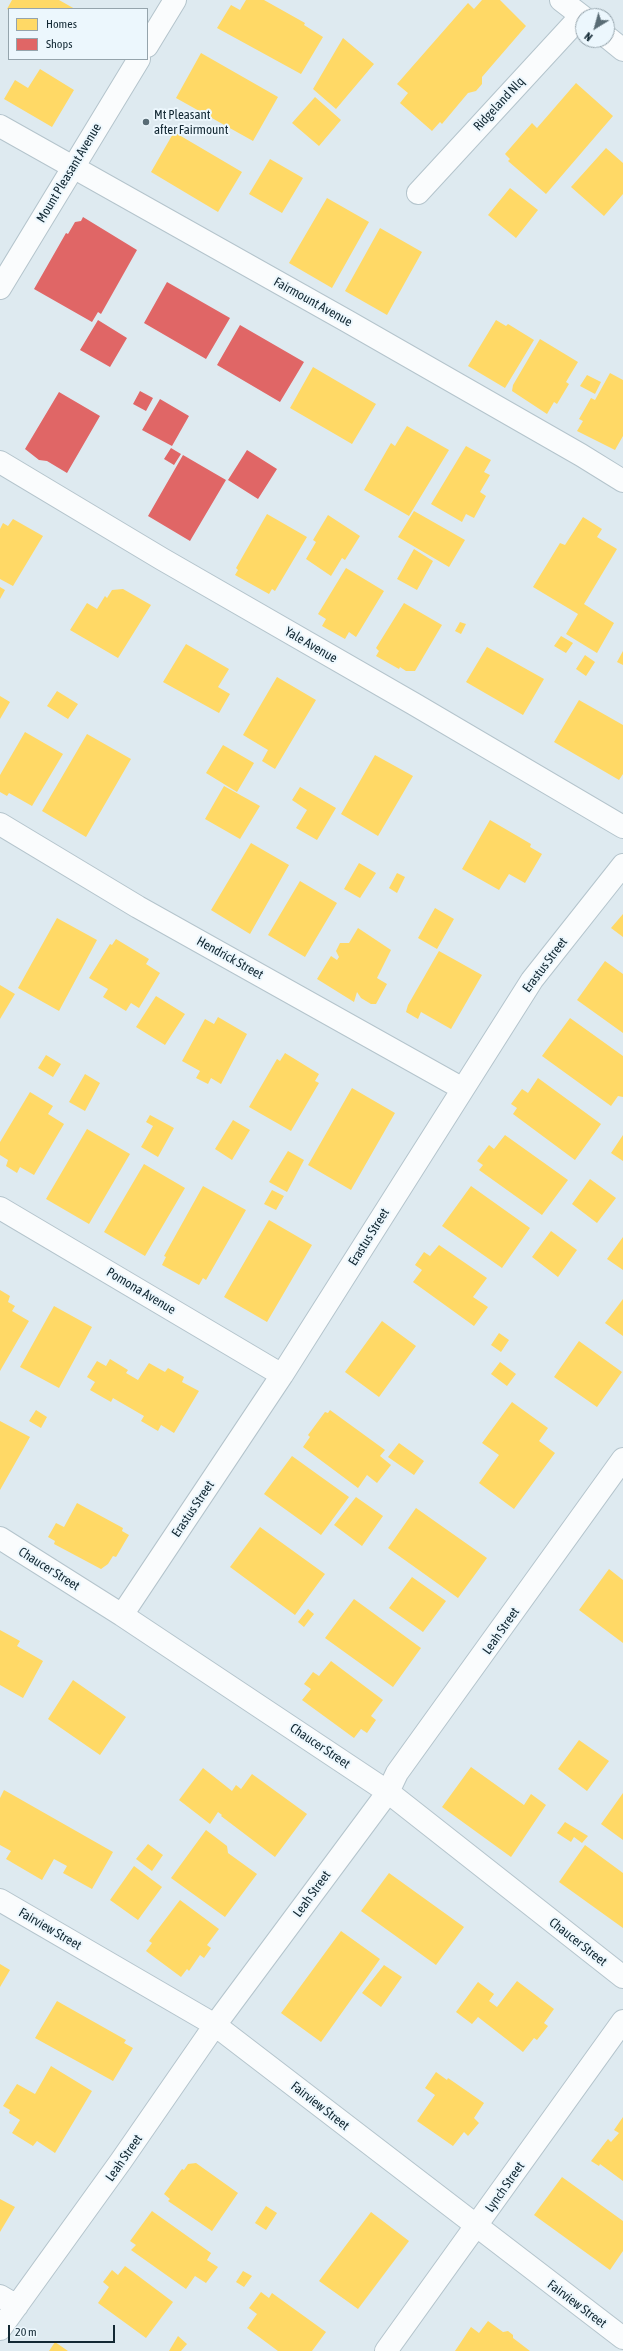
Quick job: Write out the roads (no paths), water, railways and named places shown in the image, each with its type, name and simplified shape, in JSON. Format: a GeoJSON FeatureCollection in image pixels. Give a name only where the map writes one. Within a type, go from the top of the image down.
{"type":"FeatureCollection","features":[{"type":"Feature","properties":{"kind":"street"},"geometry":{"type":"LineString","coordinates":[[148,44],[176,0]]}},
{"type":"Feature","properties":{"kind":"street"},"geometry":{"type":"LineString","coordinates":[[561,0],[575,11]]}},
{"type":"Feature","properties":{"kind":"street","name":"Ridgeland Nlq"},"geometry":{"type":"LineString","coordinates":[[418,193],[575,24]]}},
{"type":"Feature","properties":{"kind":"street"},"geometry":{"type":"LineString","coordinates":[[615,44],[623,50]]}},
{"type":"Feature","properties":{"kind":"street","name":"Mount Pleasant Avenue"},"geometry":{"type":"LineString","coordinates":[[0,288],[138,60]]}},
{"type":"Feature","properties":{"kind":"street","name":"Fairmount Avenue"},"geometry":{"type":"LineString","coordinates":[[0,126],[72,168],[347,321],[581,455],[623,481]]}},
{"type":"Feature","properties":{"kind":"street","name":"Yale Avenue"},"geometry":{"type":"LineString","coordinates":[[0,462],[162,559],[414,704],[623,827]]}},
{"type":"Feature","properties":{"kind":"street","name":"Hendrick Street"},"geometry":{"type":"LineString","coordinates":[[0,824],[138,907],[463,1089]]}},
{"type":"Feature","properties":{"kind":"street","name":"Erastus Street"},"geometry":{"type":"LineString","coordinates":[[122,1615],[282,1375],[532,980],[623,865]]}},
{"type":"Feature","properties":{"kind":"street","name":"Pomona Avenue"},"geometry":{"type":"LineString","coordinates":[[0,1208],[282,1375]]}},
{"type":"Feature","properties":{"kind":"street","name":"Leah Street"},"geometry":{"type":"LineString","coordinates":[[0,2329],[8,2301],[122,2161],[216,2025],[388,1792],[397,1774],[623,1459]]}},
{"type":"Feature","properties":{"kind":"street","name":"Chaucer Street"},"geometry":{"type":"LineString","coordinates":[[0,1538],[122,1615],[388,1792],[623,1977]]}},
{"type":"Feature","properties":{"kind":"street","name":"Fairview Street"},"geometry":{"type":"LineString","coordinates":[[0,1900],[216,2025],[476,2227],[623,2338]]}},
{"type":"Feature","properties":{"kind":"street","name":"Lynch Street"},"geometry":{"type":"LineString","coordinates":[[386,2351],[623,2021]]}},
{"type":"Feature","properties":{"kind":"place","name":"Mt Pleasant after Fairmount"},"geometry":{"type":"Point","coordinates":[146,122]}}]}
